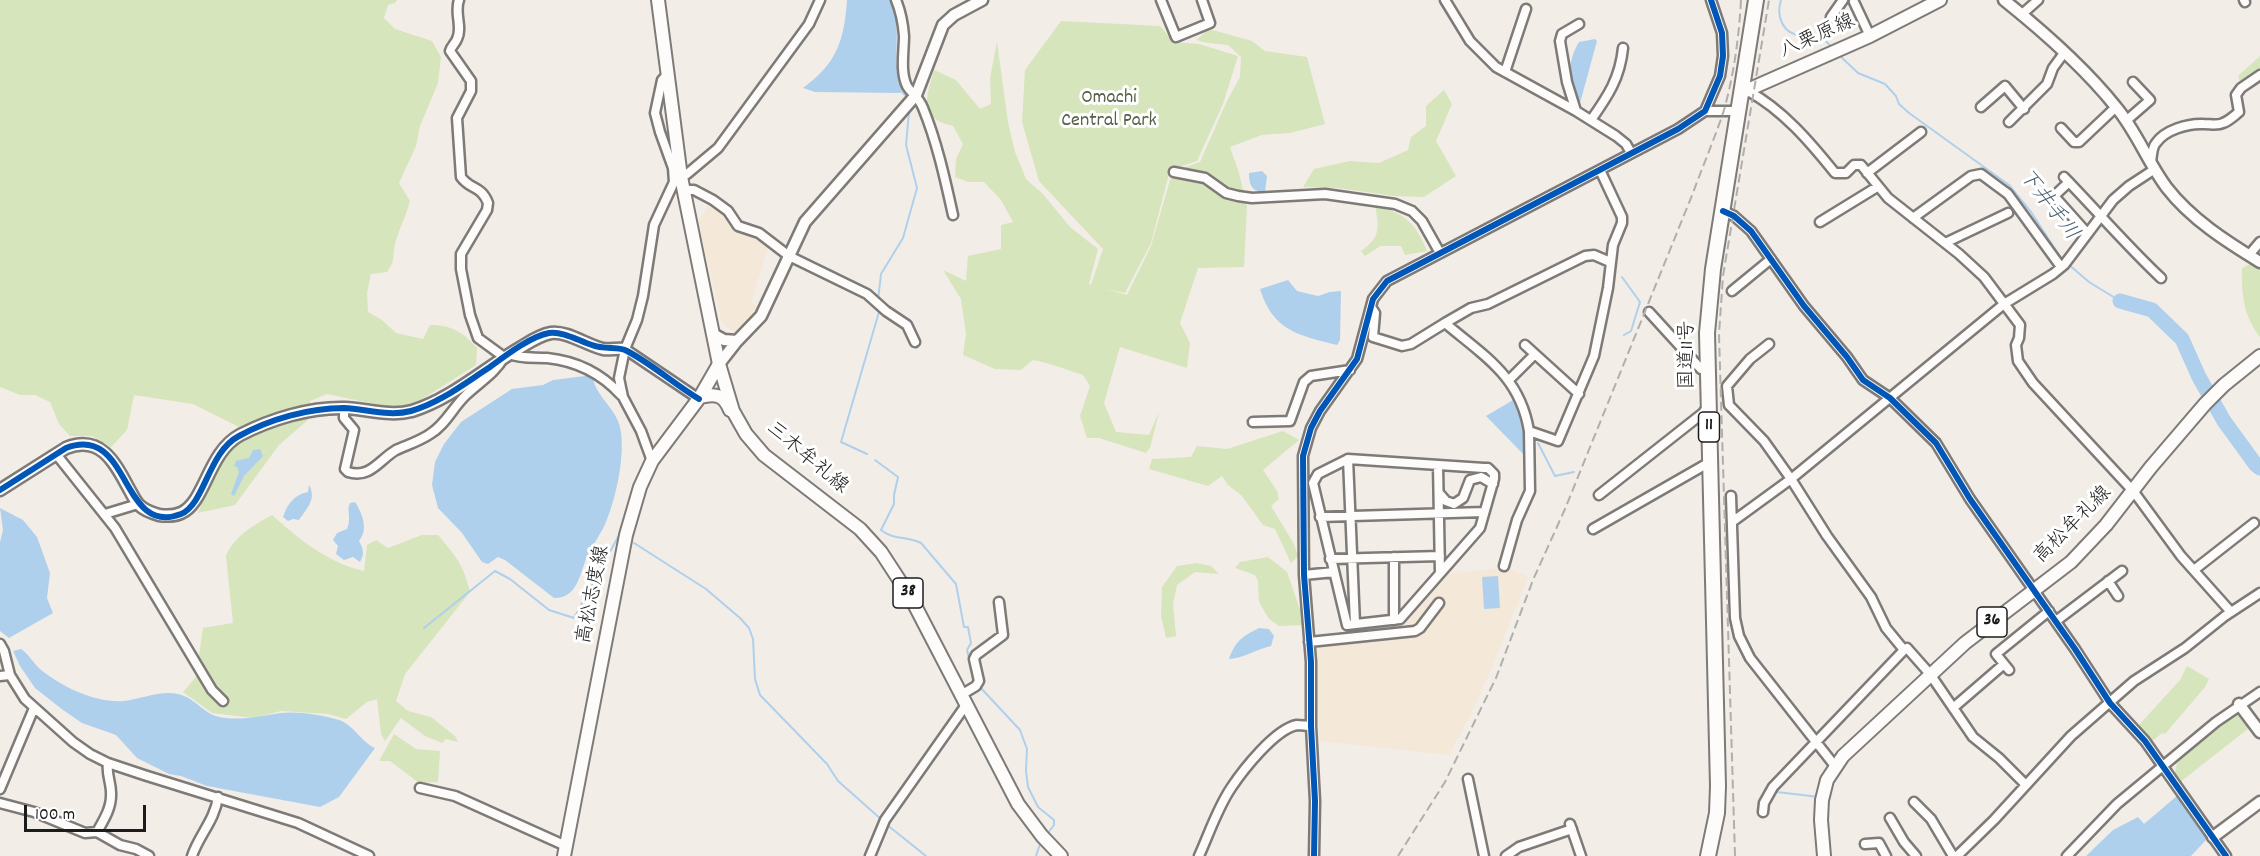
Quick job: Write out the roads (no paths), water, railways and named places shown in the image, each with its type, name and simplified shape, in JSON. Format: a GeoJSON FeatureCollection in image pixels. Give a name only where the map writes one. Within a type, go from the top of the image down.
{"type":"FeatureCollection","features":[{"type":"Feature","properties":{"kind":"highway","name":"国道11号"},"geometry":{"type":"LineString","coordinates":[[1708,856],[1717,813],[1718,786],[1707,371],[1709,301],[1739,111],[1745,92],[1756,0]]}},
{"type":"Feature","properties":{"kind":"main road","name":"三木牟礼線"},"geometry":{"type":"LineString","coordinates":[[658,0],[680,182],[719,364],[732,411],[754,445],[764,455],[860,528],[896,573],[1018,804],[1042,836],[1061,856]]}},
{"type":"Feature","properties":{"kind":"main road","name":"八栗原線"},"geometry":{"type":"LineString","coordinates":[[1745,92],[1870,36],[1940,0]]}},
{"type":"Feature","properties":{"kind":"main road","name":"高松牟礼線"},"geometry":{"type":"LineString","coordinates":[[1824,856],[1822,800],[1827,780],[1835,766],[1856,742],[1965,643],[2071,562],[2134,492],[2151,467],[2205,404],[2260,356]]}},
{"type":"Feature","properties":{"kind":"main road","name":"高松志度線"},"geometry":{"type":"LineString","coordinates":[[565,851],[626,535],[640,487],[652,461],[700,398],[719,364]]}},
{"type":"Feature","properties":{"kind":"main road"},"geometry":{"type":"LineString","coordinates":[[700,398],[709,394],[720,396],[726,400],[733,417],[740,423]]}},
{"type":"Feature","properties":{"kind":"street"},"geometry":{"type":"LineString","coordinates":[[459,0],[456,12],[459,28],[458,39],[451,46],[450,51],[471,81],[471,91],[457,118],[461,177],[465,183],[480,189],[488,203],[461,254],[461,269],[470,315],[478,338],[507,355],[550,358],[592,371],[608,382],[623,397]]}},
{"type":"Feature","properties":{"kind":"street"},"geometry":{"type":"LineString","coordinates":[[652,461],[641,431],[623,397],[619,378],[625,349],[637,320],[643,296],[654,225],[680,182],[718,148],[743,117],[809,24],[820,0]]}},
{"type":"Feature","properties":{"kind":"street"},"geometry":{"type":"LineString","coordinates":[[896,0],[901,12],[904,35],[904,75],[907,87],[916,95],[923,108],[944,171],[953,215]]}},
{"type":"Feature","properties":{"kind":"street"},"geometry":{"type":"LineString","coordinates":[[719,364],[761,316],[805,222],[916,95],[943,25],[954,15],[982,0]]}},
{"type":"Feature","properties":{"kind":"street"},"geometry":{"type":"LineString","coordinates":[[1161,0],[1176,37],[1210,23],[1202,0]]}},
{"type":"Feature","properties":{"kind":"street"},"geometry":{"type":"LineString","coordinates":[[1445,0],[1470,41],[1481,54],[1505,72],[1591,120],[1626,144],[1631,153]]}},
{"type":"Feature","properties":{"kind":"street"},"geometry":{"type":"LineString","coordinates":[[1706,111],[1720,76],[1723,57],[1722,33],[1711,0]]}},
{"type":"Feature","properties":{"kind":"street"},"geometry":{"type":"LineString","coordinates":[[1832,17],[1843,0]]}},
{"type":"Feature","properties":{"kind":"street"},"geometry":{"type":"LineString","coordinates":[[2004,0],[2084,71],[2116,107],[2127,120],[2166,187],[2183,205],[2232,245],[2260,262]]}},
{"type":"Feature","properties":{"kind":"street"},"geometry":{"type":"LineString","coordinates":[[2021,15],[2038,0]]}},
{"type":"Feature","properties":{"kind":"street"},"geometry":{"type":"LineString","coordinates":[[1854,2],[1870,36]]}},
{"type":"Feature","properties":{"kind":"street"},"geometry":{"type":"LineString","coordinates":[[1505,72],[1526,9]]}},
{"type":"Feature","properties":{"kind":"street"},"geometry":{"type":"LineString","coordinates":[[1576,111],[1567,82],[1560,41],[1562,34],[1579,24]]}},
{"type":"Feature","properties":{"kind":"street"},"geometry":{"type":"LineString","coordinates":[[1591,120],[1612,91],[1622,61],[1623,48]]}},
{"type":"Feature","properties":{"kind":"street"},"geometry":{"type":"LineString","coordinates":[[2009,122],[2046,84],[2053,68],[2064,53]]}},
{"type":"Feature","properties":{"kind":"street"},"geometry":{"type":"LineString","coordinates":[[1732,522],[1791,479],[2004,304],[2053,274],[2071,256],[2101,214],[2153,165],[2154,144],[2179,128],[2224,123],[2239,112],[2236,95],[2241,88],[2260,75]]}},
{"type":"Feature","properties":{"kind":"street"},"geometry":{"type":"LineString","coordinates":[[2127,120],[2150,99],[2133,82]]}},
{"type":"Feature","properties":{"kind":"street"},"geometry":{"type":"LineString","coordinates":[[1981,107],[2005,86],[2024,109]]}},
{"type":"Feature","properties":{"kind":"street"},"geometry":{"type":"LineString","coordinates":[[1745,92],[1793,125],[1807,138],[1835,173],[1846,173],[1854,165],[1861,165],[1877,187],[1984,277],[2020,325],[2016,345],[2018,361],[2033,383],[2134,492],[2194,570],[2231,612]]}},
{"type":"Feature","properties":{"kind":"street"},"geometry":{"type":"LineString","coordinates":[[2061,128],[2074,142],[2079,142],[2116,107]]}},
{"type":"Feature","properties":{"kind":"street"},"geometry":{"type":"LineString","coordinates":[[1314,856],[1315,801],[1304,575],[1303,478],[1306,442],[1320,411],[1350,370],[1362,346],[1377,292],[1387,281],[1678,129],[1706,111],[1739,111]]}},
{"type":"Feature","properties":{"kind":"street"},"geometry":{"type":"LineString","coordinates":[[1867,173],[1921,132]]}},
{"type":"Feature","properties":{"kind":"street"},"geometry":{"type":"LineString","coordinates":[[1529,431],[1558,441],[1594,356],[1608,288],[1615,237],[1622,223],[1622,217],[1600,170]]}},
{"type":"Feature","properties":{"kind":"street"},"geometry":{"type":"LineString","coordinates":[[1174,172],[1205,178],[1226,193],[1238,196],[1252,198],[1325,194],[1395,204],[1412,211],[1422,221],[1440,253]]}},
{"type":"Feature","properties":{"kind":"street"},"geometry":{"type":"LineString","coordinates":[[1913,218],[1971,176],[1981,174],[2008,194],[2062,266]]}},
{"type":"Feature","properties":{"kind":"street"},"geometry":{"type":"LineString","coordinates":[[2087,233],[2054,196],[2067,180],[2101,214],[2124,243],[2161,278]]}},
{"type":"Feature","properties":{"kind":"street"},"geometry":{"type":"LineString","coordinates":[[680,182],[728,211],[738,226],[759,233],[789,256],[867,294],[907,325],[915,342]]}},
{"type":"Feature","properties":{"kind":"street"},"geometry":{"type":"LineString","coordinates":[[1820,222],[1877,187]]}},
{"type":"Feature","properties":{"kind":"street"},"geometry":{"type":"LineString","coordinates":[[1723,211],[1734,216],[1751,231],[1804,306],[1847,357],[1863,380],[1890,398],[1936,443],[1970,500],[2056,621],[2110,703],[2145,741],[2226,856]]}},
{"type":"Feature","properties":{"kind":"street"},"geometry":{"type":"LineString","coordinates":[[1945,243],[2008,213]]}},
{"type":"Feature","properties":{"kind":"street"},"geometry":{"type":"LineString","coordinates":[[2249,255],[2260,242]]}},
{"type":"Feature","properties":{"kind":"street"},"geometry":{"type":"LineString","coordinates":[[1371,307],[1375,313],[1373,337],[1402,346],[1411,344],[1471,308],[1488,304],[1585,256],[1594,255],[1610,262]]}},
{"type":"Feature","properties":{"kind":"street"},"geometry":{"type":"LineString","coordinates":[[1732,291],[1771,259]]}},
{"type":"Feature","properties":{"kind":"street"},"geometry":{"type":"LineString","coordinates":[[1649,312],[1701,369],[1707,371]]}},
{"type":"Feature","properties":{"kind":"street"},"geometry":{"type":"LineString","coordinates":[[1444,323],[1503,372],[1526,412],[1529,431],[1530,491],[1517,520],[1504,566]]}},
{"type":"Feature","properties":{"kind":"street"},"geometry":{"type":"LineString","coordinates":[[0,490],[56,454],[78,443],[103,451],[115,463],[138,504],[152,513],[165,516],[181,514],[197,498],[221,451],[238,436],[296,414],[321,409],[344,408],[396,414],[411,411],[455,389],[540,336],[557,333],[605,349],[625,349],[700,398]]}},
{"type":"Feature","properties":{"kind":"street"},"geometry":{"type":"LineString","coordinates":[[714,335],[724,340],[737,341]]}},
{"type":"Feature","properties":{"kind":"street"},"geometry":{"type":"LineString","coordinates":[[1769,344],[1750,359],[1727,386],[1729,405],[1764,441],[1871,597],[1886,628],[1904,650]]}},
{"type":"Feature","properties":{"kind":"street"},"geometry":{"type":"LineString","coordinates":[[1526,345],[1579,394]]}},
{"type":"Feature","properties":{"kind":"street"},"geometry":{"type":"LineString","coordinates":[[1509,380],[1535,354]]}},
{"type":"Feature","properties":{"kind":"street"},"geometry":{"type":"LineString","coordinates":[[344,408],[344,418],[354,430],[345,469],[354,474],[369,471],[393,452],[430,435],[463,398],[500,365],[507,355]]}},
{"type":"Feature","properties":{"kind":"street"},"geometry":{"type":"LineString","coordinates":[[1253,422],[1290,421],[1304,382],[1311,376],[1350,370]]}},
{"type":"Feature","properties":{"kind":"street"},"geometry":{"type":"LineString","coordinates":[[1599,495],[1703,413],[1708,406]]}},
{"type":"Feature","properties":{"kind":"street"},"geometry":{"type":"LineString","coordinates":[[56,454],[105,514],[184,640],[212,690],[224,701]]}},
{"type":"Feature","properties":{"kind":"street"},"geometry":{"type":"LineString","coordinates":[[1348,459],[1355,624]]}},
{"type":"Feature","properties":{"kind":"street"},"geometry":{"type":"LineString","coordinates":[[1348,459],[1488,468],[1494,474],[1480,528],[1400,619],[1347,625],[1314,486],[1315,478],[1348,459]]}},
{"type":"Feature","properties":{"kind":"street"},"geometry":{"type":"LineString","coordinates":[[1593,529],[1710,462]]}},
{"type":"Feature","properties":{"kind":"street"},"geometry":{"type":"LineString","coordinates":[[1438,465],[1440,573]]}},
{"type":"Feature","properties":{"kind":"street"},"geometry":{"type":"LineString","coordinates":[[1439,493],[1446,501],[1454,504],[1463,498],[1470,480],[1481,477],[1493,484]]}},
{"type":"Feature","properties":{"kind":"street"},"geometry":{"type":"LineString","coordinates":[[1731,496],[1735,618],[1739,636],[1750,658],[1835,766]]}},
{"type":"Feature","properties":{"kind":"street"},"geometry":{"type":"LineString","coordinates":[[105,514],[138,504]]}},
{"type":"Feature","properties":{"kind":"street"},"geometry":{"type":"LineString","coordinates":[[1320,517],[1484,512]]}},
{"type":"Feature","properties":{"kind":"street"},"geometry":{"type":"LineString","coordinates":[[2194,570],[2254,523]]}},
{"type":"Feature","properties":{"kind":"street"},"geometry":{"type":"LineString","coordinates":[[1330,559],[1440,556]]}},
{"type":"Feature","properties":{"kind":"street"},"geometry":{"type":"LineString","coordinates":[[1394,557],[1394,620]]}},
{"type":"Feature","properties":{"kind":"street"},"geometry":{"type":"LineString","coordinates":[[2056,621],[2122,571]]}},
{"type":"Feature","properties":{"kind":"street"},"geometry":{"type":"LineString","coordinates":[[1304,575],[1334,572]]}},
{"type":"Feature","properties":{"kind":"street"},"geometry":{"type":"LineString","coordinates":[[2108,581],[2118,596]]}},
{"type":"Feature","properties":{"kind":"street"},"geometry":{"type":"LineString","coordinates":[[1914,802],[1931,819],[1955,856],[1994,820],[2071,736],[2134,681],[2185,648],[2231,612],[2260,593]]}},
{"type":"Feature","properties":{"kind":"street"},"geometry":{"type":"LineString","coordinates":[[870,856],[884,822],[963,700],[979,681],[974,659],[976,655],[1003,635],[999,602]]}},
{"type":"Feature","properties":{"kind":"street"},"geometry":{"type":"LineString","coordinates":[[1309,642],[1415,631],[1420,628],[1439,603]]}},
{"type":"Feature","properties":{"kind":"street"},"geometry":{"type":"LineString","coordinates":[[1953,708],[2006,667],[1996,654],[2049,611]]}},
{"type":"Feature","properties":{"kind":"street"},"geometry":{"type":"LineString","coordinates":[[0,644],[10,675],[25,699],[73,742],[90,754],[108,763],[298,823],[369,856]]}},
{"type":"Feature","properties":{"kind":"street"},"geometry":{"type":"LineString","coordinates":[[1763,812],[1764,803],[1773,787],[1907,648],[1930,674],[1973,737],[1999,758],[2026,785]]}},
{"type":"Feature","properties":{"kind":"street"},"geometry":{"type":"LineString","coordinates":[[0,676],[10,675]]}},
{"type":"Feature","properties":{"kind":"street"},"geometry":{"type":"LineString","coordinates":[[2067,856],[2117,804],[2239,704],[2260,692]]}},
{"type":"Feature","properties":{"kind":"street"},"geometry":{"type":"LineString","coordinates":[[2239,704],[2260,732]]}},
{"type":"Feature","properties":{"kind":"street"},"geometry":{"type":"LineString","coordinates":[[0,789],[34,708]]}},
{"type":"Feature","properties":{"kind":"street"},"geometry":{"type":"LineString","coordinates":[[1199,856],[1230,789],[1266,745],[1277,734],[1297,725],[1311,726]]}},
{"type":"Feature","properties":{"kind":"street"},"geometry":{"type":"LineString","coordinates":[[97,832],[110,806],[112,795],[107,771],[108,763]]}},
{"type":"Feature","properties":{"kind":"street"},"geometry":{"type":"LineString","coordinates":[[1468,779],[1484,856]]}},
{"type":"Feature","properties":{"kind":"street"},"geometry":{"type":"LineString","coordinates":[[420,788],[454,796],[565,851]]}},
{"type":"Feature","properties":{"kind":"street"},"geometry":{"type":"LineString","coordinates":[[192,856],[195,846],[212,819],[218,797]]}},
{"type":"Feature","properties":{"kind":"street"},"geometry":{"type":"LineString","coordinates":[[0,802],[34,812],[85,833],[97,832],[120,845],[136,849],[149,856]]}},
{"type":"Feature","properties":{"kind":"street"},"geometry":{"type":"LineString","coordinates":[[2213,837],[2260,802]]}},
{"type":"Feature","properties":{"kind":"street"},"geometry":{"type":"LineString","coordinates":[[1890,818],[1916,856]]}},
{"type":"Feature","properties":{"kind":"street"},"geometry":{"type":"LineString","coordinates":[[1506,856],[1519,847],[1571,826],[1581,856]]}},
{"type":"Feature","properties":{"kind":"street"},"geometry":{"type":"LineString","coordinates":[[1866,844],[1879,843],[1886,856]]}},
{"type":"Feature","properties":{"kind":"street"},"geometry":{"type":"LineString","coordinates":[[340,856],[345,846]]}},
{"type":"Feature","properties":{"kind":"water"},"geometry":{"type":"Polygon","coordinates":[[[847,0],[890,0],[896,22],[897,68],[902,90],[900,93],[815,92],[803,88],[824,69],[837,50],[844,28],[847,0]]]}},
{"type":"Feature","properties":{"kind":"water"},"geometry":{"type":"Polygon","coordinates":[[[1595,39],[1597,41],[1580,103],[1577,104],[1570,72],[1572,58],[1579,42],[1595,39]]]}},
{"type":"Feature","properties":{"kind":"water"},"geometry":{"type":"Polygon","coordinates":[[[1262,171],[1267,176],[1265,192],[1254,189],[1250,181],[1249,173],[1262,171]]]}},
{"type":"Feature","properties":{"kind":"water"},"geometry":{"type":"Polygon","coordinates":[[[1288,280],[1297,291],[1318,296],[1341,291],[1340,340],[1337,345],[1299,334],[1280,323],[1272,314],[1260,289],[1288,280]]]}},
{"type":"Feature","properties":{"kind":"water"},"geometry":{"type":"Polygon","coordinates":[[[593,375],[600,395],[618,420],[620,427],[622,450],[619,476],[606,522],[588,555],[577,583],[569,594],[554,598],[505,560],[498,557],[488,564],[482,562],[462,533],[438,508],[432,485],[435,462],[444,444],[461,422],[512,389],[543,385],[553,380],[593,375]]]}},
{"type":"Feature","properties":{"kind":"water"},"geometry":{"type":"Polygon","coordinates":[[[1513,400],[1523,428],[1526,457],[1486,416],[1513,400]]]}},
{"type":"Feature","properties":{"kind":"water"},"geometry":{"type":"Polygon","coordinates":[[[260,449],[263,456],[244,476],[234,496],[231,494],[239,472],[234,466],[236,461],[249,458],[253,450],[260,449]]]}},
{"type":"Feature","properties":{"kind":"water"},"geometry":{"type":"Polygon","coordinates":[[[309,485],[312,495],[308,507],[299,520],[288,521],[283,517],[287,508],[292,500],[308,492],[309,485]]]}},
{"type":"Feature","properties":{"kind":"water"},"geometry":{"type":"Polygon","coordinates":[[[355,502],[364,526],[359,541],[363,551],[360,562],[353,557],[344,560],[336,554],[338,546],[333,540],[337,533],[347,529],[349,506],[350,503],[355,502]]]}},
{"type":"Feature","properties":{"kind":"water"},"geometry":{"type":"Polygon","coordinates":[[[0,508],[23,520],[37,537],[50,573],[47,598],[53,613],[9,638],[0,631],[0,542],[3,530],[0,508]]]}},
{"type":"Feature","properties":{"kind":"water"},"geometry":{"type":"Polygon","coordinates":[[[1498,576],[1500,608],[1484,609],[1482,577],[1498,576]]]}},
{"type":"Feature","properties":{"kind":"water"},"geometry":{"type":"Polygon","coordinates":[[[1259,628],[1269,629],[1274,636],[1271,646],[1229,659],[1240,640],[1259,628]]]}},
{"type":"Feature","properties":{"kind":"water"},"geometry":{"type":"Polygon","coordinates":[[[21,649],[49,676],[69,688],[90,696],[124,701],[158,694],[178,694],[218,717],[226,718],[246,718],[280,713],[318,715],[344,722],[375,748],[339,797],[320,807],[207,786],[169,774],[137,758],[116,735],[82,723],[63,710],[35,688],[13,651],[21,649]]]}},
{"type":"Feature","properties":{"kind":"water"},"geometry":{"type":"Polygon","coordinates":[[[2178,795],[2206,834],[2206,840],[2191,856],[2086,856],[2113,830],[2138,817],[2144,824],[2178,795]]]}},
{"type":"Feature","properties":{"kind":"waterway","name":"下井手川"},"geometry":{"type":"LineString","coordinates":[[1781,0],[1779,12],[1785,28],[1795,35],[1821,38],[1832,47]]}},
{"type":"Feature","properties":{"kind":"waterway","name":"下井手川"},"geometry":{"type":"LineString","coordinates":[[1838,54],[1858,73],[1885,84],[1896,96],[1899,104],[1909,113],[2009,185],[2031,212],[2063,261]]}},
{"type":"Feature","properties":{"kind":"waterway"},"geometry":{"type":"LineString","coordinates":[[900,90],[907,97]]}},
{"type":"Feature","properties":{"kind":"waterway"},"geometry":{"type":"LineString","coordinates":[[878,300],[881,274],[903,238],[917,188],[906,145],[909,112]]}},
{"type":"Feature","properties":{"kind":"waterway","name":"下井手川"},"geometry":{"type":"LineString","coordinates":[[2068,264],[2089,282],[2120,301]]}},
{"type":"Feature","properties":{"kind":"waterway"},"geometry":{"type":"LineString","coordinates":[[1622,277],[1640,302],[1631,331],[1624,335]]}},
{"type":"Feature","properties":{"kind":"waterway","name":"下井手川"},"geometry":{"type":"LineString","coordinates":[[2120,301],[2152,310],[2182,339],[2199,377],[2224,421],[2260,468]]}},
{"type":"Feature","properties":{"kind":"waterway"},"geometry":{"type":"LineString","coordinates":[[867,454],[841,442],[879,312]]}},
{"type":"Feature","properties":{"kind":"waterway"},"geometry":{"type":"LineString","coordinates":[[1538,443],[1555,476],[1574,472]]}},
{"type":"Feature","properties":{"kind":"waterway"},"geometry":{"type":"LineString","coordinates":[[875,460],[898,477],[894,504],[881,530],[890,535],[921,543],[956,584],[964,627],[968,627],[971,643],[967,650],[972,670]]}},
{"type":"Feature","properties":{"kind":"waterway"},"geometry":{"type":"LineString","coordinates":[[424,628],[495,571],[510,579],[549,610],[574,618],[618,537]]}},
{"type":"Feature","properties":{"kind":"waterway"},"geometry":{"type":"LineString","coordinates":[[634,543],[706,589],[749,628],[753,639],[755,679],[760,695],[827,764],[838,781],[882,820]]}},
{"type":"Feature","properties":{"kind":"waterway"},"geometry":{"type":"LineString","coordinates":[[979,686],[1020,730],[1027,749],[1028,787],[1038,807],[1054,820],[1054,825],[1048,833]]}},
{"type":"Feature","properties":{"kind":"waterway"},"geometry":{"type":"LineString","coordinates":[[1777,792],[1819,797]]}},
{"type":"Feature","properties":{"kind":"waterway"},"geometry":{"type":"LineString","coordinates":[[886,824],[926,856]]}},
{"type":"Feature","properties":{"kind":"waterway"},"geometry":{"type":"LineString","coordinates":[[1036,856],[1041,841]]}},
{"type":"Feature","properties":{"kind":"railway"},"geometry":{"type":"LineString","coordinates":[[1398,856],[1445,782],[1496,678],[1533,580],[1565,509],[1693,193],[1728,96],[1736,55],[1741,0]]}},
{"type":"Feature","properties":{"kind":"railway"},"geometry":{"type":"LineString","coordinates":[[1735,856],[1719,334],[1723,276],[1769,0]]}},
{"type":"Feature","properties":{"kind":"park label","name":"Omachi Central Park"},"geometry":{"type":"Point","coordinates":[1109,110]}}]}
